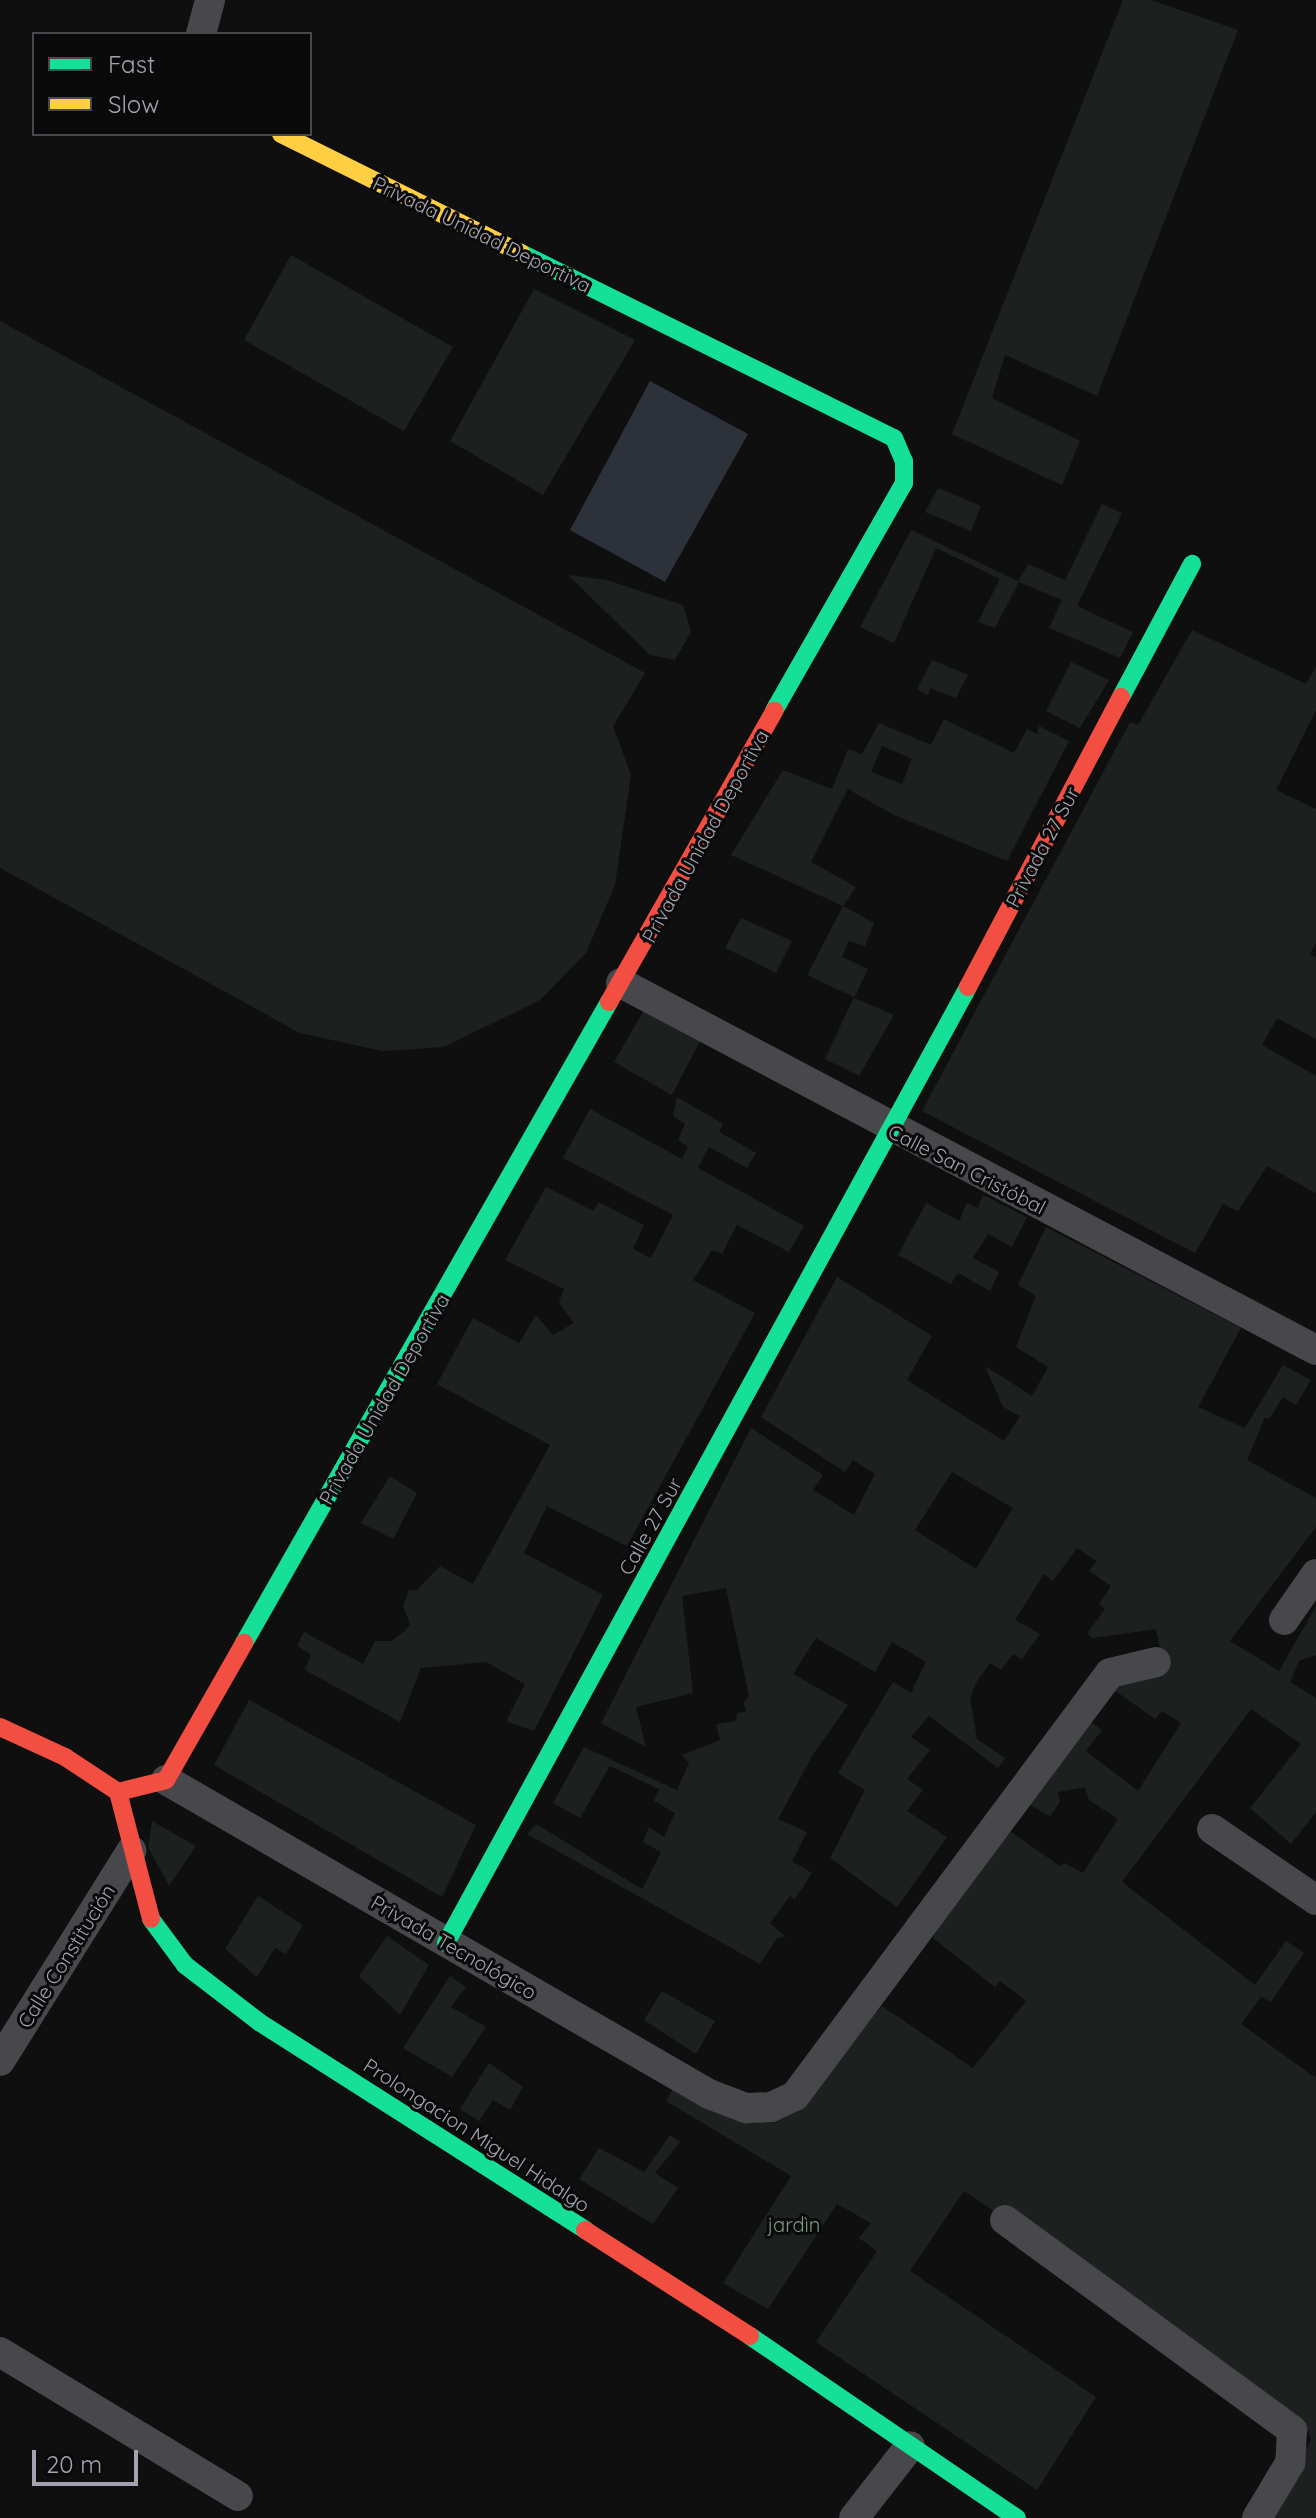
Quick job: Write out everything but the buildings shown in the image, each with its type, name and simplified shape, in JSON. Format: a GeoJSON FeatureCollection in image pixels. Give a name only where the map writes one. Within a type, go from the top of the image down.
{"type":"FeatureCollection","features":[{"type":"Feature","properties":{"kind":"street"},"geometry":{"type":"LineString","coordinates":[[202,32],[210,0]]}},
{"type":"Feature","properties":{"kind":"street","name":"Privada Unidad Deportiva"},"geometry":{"type":"LineString","coordinates":[[166,1780],[904,483],[904,461],[894,438],[285,136]]}},
{"type":"Feature","properties":{"kind":"street","name":"Privada 27 Sur"},"geometry":{"type":"LineString","coordinates":[[892,1130],[1192,564]]}},
{"type":"Feature","properties":{"kind":"street","name":"Calle San Cristóbal"},"geometry":{"type":"LineString","coordinates":[[621,983],[892,1130],[1312,1338]]}},
{"type":"Feature","properties":{"kind":"street","name":"Calle 27 Sur"},"geometry":{"type":"LineString","coordinates":[[446,1943],[892,1130]]}},
{"type":"Feature","properties":{"kind":"street"},"geometry":{"type":"LineString","coordinates":[[1284,1620],[1316,1574]]}},
{"type":"Feature","properties":{"kind":"street","name":"Privada Tecnológico"},"geometry":{"type":"LineString","coordinates":[[166,1780],[709,2094],[746,2108],[771,2107],[795,2096],[1110,1673],[1156,1662]]}},
{"type":"Feature","properties":{"kind":"street"},"geometry":{"type":"LineString","coordinates":[[0,1727],[65,1757],[118,1792],[166,1780]]}},
{"type":"Feature","properties":{"kind":"street","name":"Prolongacion Miguel Hidalgo"},"geometry":{"type":"LineString","coordinates":[[118,1792],[131,1851],[155,1929],[185,1965],[259,2022],[724,2319],[1017,2518]]}},
{"type":"Feature","properties":{"kind":"street"},"geometry":{"type":"LineString","coordinates":[[1212,1829],[1316,1900]]}},
{"type":"Feature","properties":{"kind":"street","name":"Calle Constitución"},"geometry":{"type":"LineString","coordinates":[[0,2061],[131,1851]]}},
{"type":"Feature","properties":{"kind":"street"},"geometry":{"type":"LineString","coordinates":[[1005,2220],[1292,2430],[1290,2463],[1257,2518]]}},
{"type":"Feature","properties":{"kind":"street"},"geometry":{"type":"LineString","coordinates":[[0,2352],[238,2496]]}},
{"type":"Feature","properties":{"kind":"street"},"geometry":{"type":"LineString","coordinates":[[854,2518],[910,2446]]}},
{"type":"Feature","properties":{"kind":"green space"},"geometry":{"type":"Polygon","coordinates":[[[1123,0],[1151,0],[1238,30],[1097,396],[1005,355],[992,398],[1080,441],[1062,485],[952,434],[1123,0]]]}},
{"type":"Feature","properties":{"kind":"green space"},"geometry":{"type":"Polygon","coordinates":[[[291,255],[453,347],[404,431],[244,340],[291,255]]]}},
{"type":"Feature","properties":{"kind":"green space"},"geometry":{"type":"Polygon","coordinates":[[[534,289],[635,340],[543,495],[450,441],[534,289]]]}},
{"type":"Feature","properties":{"kind":"green space"},"geometry":{"type":"Polygon","coordinates":[[[0,321],[645,673],[613,726],[631,775],[615,885],[586,953],[540,1000],[444,1047],[382,1051],[300,1033],[0,868],[0,321]]]}},
{"type":"Feature","properties":{"kind":"green space"},"geometry":{"type":"Polygon","coordinates":[[[938,488],[981,506],[971,531],[925,512],[938,488]]]}},
{"type":"Feature","properties":{"kind":"green space"},"geometry":{"type":"Polygon","coordinates":[[[1102,504],[1122,513],[1077,606],[1133,632],[1120,658],[1049,628],[1062,600],[1019,582],[995,628],[978,622],[1000,579],[936,548],[894,643],[860,627],[911,530],[1018,581],[1028,564],[1065,580],[1102,504]]]}},
{"type":"Feature","properties":{"kind":"green space"},"geometry":{"type":"Polygon","coordinates":[[[568,575],[607,580],[683,605],[691,632],[675,660],[650,655],[568,575]]]}},
{"type":"Feature","properties":{"kind":"green space"},"geometry":{"type":"Polygon","coordinates":[[[1192,630],[1306,684],[1316,667],[1316,710],[1276,790],[1316,809],[1316,943],[1310,954],[1316,958],[1316,1039],[1277,1018],[1262,1045],[1316,1076],[1316,1193],[1267,1166],[1238,1211],[1223,1204],[1195,1253],[922,1111],[1130,722],[1138,725],[1192,630]]]}},
{"type":"Feature","properties":{"kind":"green space"},"geometry":{"type":"Polygon","coordinates":[[[932,660],[968,675],[956,698],[930,688],[928,695],[917,689],[932,660]]]}},
{"type":"Feature","properties":{"kind":"green space"},"geometry":{"type":"Polygon","coordinates":[[[1071,662],[1109,680],[1080,728],[1046,711],[1071,662]]]}},
{"type":"Feature","properties":{"kind":"green space"},"geometry":{"type":"Polygon","coordinates":[[[944,719],[1014,753],[1027,729],[1037,734],[1039,726],[1069,741],[1007,861],[894,815],[848,789],[811,862],[856,887],[843,906],[731,855],[783,770],[832,789],[848,749],[862,754],[879,723],[931,745],[944,719]],[[882,746],[871,772],[902,784],[912,759],[882,746]]]}},
{"type":"Feature","properties":{"kind":"green space"},"geometry":{"type":"Polygon","coordinates":[[[843,906],[874,923],[865,946],[849,941],[842,957],[868,969],[854,998],[894,1015],[859,1076],[825,1059],[854,997],[807,975],[843,906]]]}},
{"type":"Feature","properties":{"kind":"green space"},"geometry":{"type":"Polygon","coordinates":[[[741,918],[792,941],[776,973],[725,948],[741,918]]]}},
{"type":"Feature","properties":{"kind":"green space"},"geometry":{"type":"Polygon","coordinates":[[[644,1010],[701,1039],[672,1095],[614,1062],[644,1010]]]}},
{"type":"Feature","properties":{"kind":"green space"},"geometry":{"type":"Polygon","coordinates":[[[677,1097],[723,1124],[719,1132],[756,1153],[747,1168],[709,1147],[698,1168],[804,1226],[789,1252],[737,1225],[722,1254],[712,1250],[693,1280],[755,1313],[627,1546],[547,1506],[524,1553],[603,1595],[534,1731],[506,1721],[525,1684],[486,1662],[421,1668],[400,1722],[305,1670],[311,1654],[297,1646],[304,1632],[363,1664],[375,1641],[391,1641],[404,1632],[410,1624],[403,1606],[409,1590],[416,1591],[440,1566],[473,1584],[550,1445],[437,1384],[473,1318],[519,1343],[536,1315],[553,1335],[574,1323],[559,1302],[564,1289],[505,1260],[546,1187],[593,1211],[599,1202],[644,1225],[633,1249],[651,1258],[673,1215],[563,1158],[590,1109],[682,1159],[688,1147],[678,1140],[685,1124],[673,1116],[677,1097]]]}},
{"type":"Feature","properties":{"kind":"green space"},"geometry":{"type":"Polygon","coordinates":[[[983,1195],[1027,1217],[1012,1247],[988,1234],[973,1258],[999,1272],[990,1291],[958,1273],[951,1284],[898,1255],[926,1203],[959,1221],[967,1203],[978,1208],[983,1195]]]}},
{"type":"Feature","properties":{"kind":"green space","name":"jardìn"},"geometry":{"type":"Polygon","coordinates":[[[1046,1227],[1241,1328],[1198,1407],[1245,1428],[1283,1365],[1311,1380],[1296,1405],[1283,1397],[1269,1419],[1265,1417],[1247,1460],[1316,1498],[1316,1527],[1230,1641],[1279,1671],[1316,1606],[1316,1655],[1299,1661],[1290,1682],[1316,1698],[1316,1812],[1291,1844],[1250,1808],[1301,1744],[1251,1709],[1122,1882],[1255,1985],[1286,1941],[1304,1953],[1271,2002],[1261,1997],[1241,2024],[1316,2078],[1316,2518],[1264,2518],[1311,2440],[1304,2420],[964,2191],[910,2271],[1096,2397],[1037,2490],[816,2342],[877,2251],[859,2238],[871,2223],[837,2204],[768,2309],[723,2283],[791,2176],[666,2101],[680,2076],[709,2094],[795,2096],[882,2006],[973,2068],[1026,2001],[1000,1981],[995,1987],[933,1938],[945,1915],[1008,1830],[1060,1866],[1065,1863],[1083,1873],[1118,1819],[1089,1800],[1085,1787],[1058,1792],[1060,1802],[1050,1816],[1028,1804],[1088,1720],[1102,1730],[1086,1751],[1138,1791],[1181,1723],[1162,1711],[1155,1719],[1111,1688],[1165,1672],[1156,1629],[1093,1638],[1087,1634],[1105,1609],[1099,1604],[1111,1586],[1089,1571],[1097,1561],[1077,1548],[1053,1581],[1044,1574],[1015,1620],[1040,1634],[1022,1659],[1013,1654],[1001,1670],[990,1663],[977,1681],[970,1698],[977,1739],[1005,1758],[998,1768],[929,1716],[911,1737],[930,1750],[907,1779],[923,1790],[907,1811],[947,1837],[897,1907],[830,1858],[865,1790],[838,1773],[893,1682],[911,1693],[926,1662],[892,1642],[875,1672],[816,1638],[793,1674],[848,1705],[814,1753],[778,1819],[807,1832],[792,1861],[812,1873],[795,1899],[790,1896],[770,1923],[786,1937],[777,1938],[760,1964],[527,1834],[536,1824],[642,1889],[661,1852],[643,1842],[649,1827],[664,1837],[675,1813],[654,1801],[659,1789],[610,1766],[580,1818],[553,1803],[584,1747],[677,1790],[689,1763],[682,1755],[720,1740],[716,1724],[736,1721],[737,1713],[747,1711],[743,1704],[749,1696],[726,1588],[682,1596],[693,1693],[636,1707],[646,1747],[601,1723],[751,1428],[823,1475],[813,1490],[854,1515],[875,1474],[853,1460],[845,1472],[761,1417],[837,1277],[932,1336],[907,1380],[1004,1441],[1020,1416],[1003,1407],[985,1366],[1032,1396],[1048,1367],[1016,1347],[1036,1296],[1018,1285],[1046,1227]],[[952,1472],[915,1530],[976,1569],[1013,1508],[952,1472]]]}},
{"type":"Feature","properties":{"kind":"green space"},"geometry":{"type":"Polygon","coordinates":[[[390,1476],[417,1493],[393,1539],[361,1523],[390,1476]]]}},
{"type":"Feature","properties":{"kind":"green space"},"geometry":{"type":"Polygon","coordinates":[[[249,1700],[476,1825],[442,1897],[214,1765],[249,1700]]]}},
{"type":"Feature","properties":{"kind":"green space"},"geometry":{"type":"Polygon","coordinates":[[[152,1821],[196,1846],[169,1886],[148,1847],[152,1821]]]}},
{"type":"Feature","properties":{"kind":"green space"},"geometry":{"type":"Polygon","coordinates":[[[258,1896],[303,1925],[286,1954],[275,1948],[257,1977],[225,1949],[258,1896]]]}},
{"type":"Feature","properties":{"kind":"green space"},"geometry":{"type":"Polygon","coordinates":[[[387,1936],[429,1965],[400,2015],[359,1976],[387,1936]]]}},
{"type":"Feature","properties":{"kind":"green space"},"geometry":{"type":"Polygon","coordinates":[[[450,1976],[466,1987],[451,2007],[486,2027],[452,2077],[403,2048],[450,1976]]]}},
{"type":"Feature","properties":{"kind":"green space"},"geometry":{"type":"Polygon","coordinates":[[[662,1991],[715,2021],[696,2054],[644,2020],[662,1991]]]}},
{"type":"Feature","properties":{"kind":"green space"},"geometry":{"type":"Polygon","coordinates":[[[489,2063],[523,2087],[510,2110],[493,2100],[479,2121],[460,2109],[489,2063]]]}},
{"type":"Feature","properties":{"kind":"green space"},"geometry":{"type":"Polygon","coordinates":[[[670,2135],[680,2142],[655,2173],[678,2188],[653,2224],[579,2179],[599,2148],[644,2172],[670,2135]]]}},
{"type":"Feature","properties":{"kind":"shaded area"},"geometry":{"type":"Polygon","coordinates":[[[650,381],[748,434],[665,582],[570,530],[650,381]]]}},
{"type":"Feature","properties":{"kind":"traffic: fast"},"geometry":{"type":"LineString","coordinates":[[521,253],[894,438],[904,461],[904,483],[774,711]]}},
{"type":"Feature","properties":{"kind":"traffic: fast"},"geometry":{"type":"LineString","coordinates":[[1121,697],[1192,564]]}},
{"type":"Feature","properties":{"kind":"traffic: fast"},"geometry":{"type":"LineString","coordinates":[[446,1943],[968,987]]}},
{"type":"Feature","properties":{"kind":"traffic: fast"},"geometry":{"type":"LineString","coordinates":[[244,1643],[609,1002]]}},
{"type":"Feature","properties":{"kind":"traffic: fast"},"geometry":{"type":"LineString","coordinates":[[151,1919],[185,1965],[259,2022],[585,2230]]}},
{"type":"Feature","properties":{"kind":"traffic: fast"},"geometry":{"type":"LineString","coordinates":[[750,2336],[1017,2518]]}},
{"type":"Feature","properties":{"kind":"traffic: slow"},"geometry":{"type":"LineString","coordinates":[[285,136],[521,253]]}},
{"type":"Feature","properties":{"kind":"traffic: jam"},"geometry":{"type":"LineString","coordinates":[[968,987],[1121,697]]}},
{"type":"Feature","properties":{"kind":"traffic: jam"},"geometry":{"type":"LineString","coordinates":[[609,1002],[774,711]]}},
{"type":"Feature","properties":{"kind":"traffic: jam"},"geometry":{"type":"LineString","coordinates":[[118,1792],[166,1780],[244,1643]]}},
{"type":"Feature","properties":{"kind":"traffic: jam"},"geometry":{"type":"LineString","coordinates":[[0,1727],[65,1757],[118,1792],[151,1919]]}},
{"type":"Feature","properties":{"kind":"traffic: jam"},"geometry":{"type":"LineString","coordinates":[[585,2230],[750,2336]]}}]}
